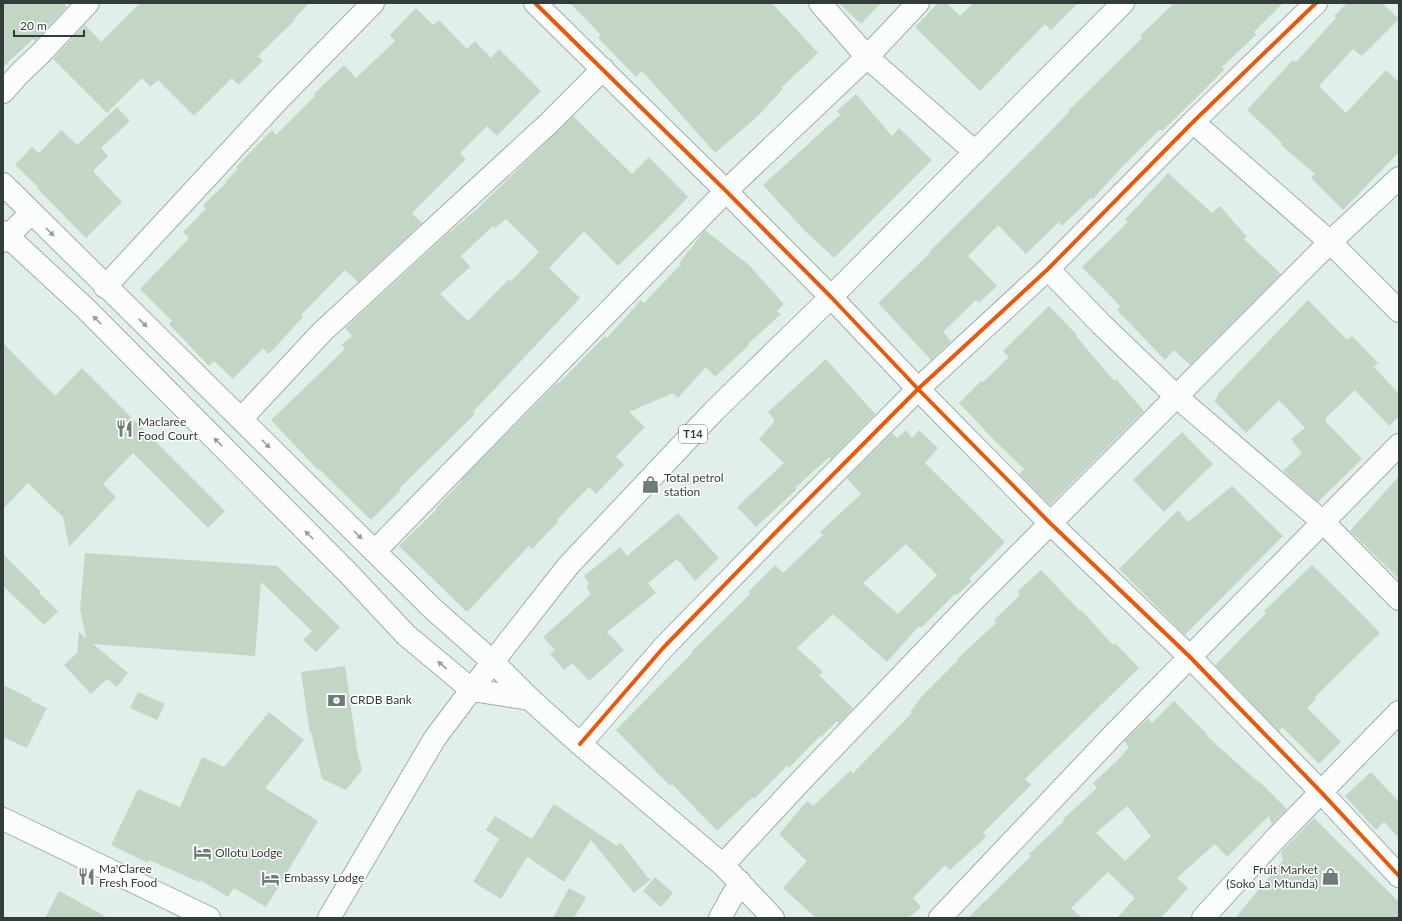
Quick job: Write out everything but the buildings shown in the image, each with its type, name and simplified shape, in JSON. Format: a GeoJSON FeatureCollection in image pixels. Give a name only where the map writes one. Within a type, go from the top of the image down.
{"type":"FeatureCollection","features":[{"type":"Feature","properties":{"kind":"main road"},"geometry":{"type":"LineString","coordinates":[[3,92],[18,74],[88,3]]}},
{"type":"Feature","properties":{"kind":"main road"},"geometry":{"type":"LineString","coordinates":[[105,287],[278,100],[373,3]]}},
{"type":"Feature","properties":{"kind":"main road"},"geometry":{"type":"LineString","coordinates":[[535,3],[726,190],[1050,524],[1190,658],[1321,792],[1399,876]]}},
{"type":"Feature","properties":{"kind":"main road"},"geometry":{"type":"LineString","coordinates":[[820,3],[868,57],[975,152]]}},
{"type":"Feature","properties":{"kind":"main road"},"geometry":{"type":"LineString","coordinates":[[375,551],[726,190],[868,57],[918,3]]}},
{"type":"Feature","properties":{"kind":"main road","name":"T14"},"geometry":{"type":"LineString","coordinates":[[329,918],[436,738],[568,566],[714,411],[831,297],[1123,3]]}},
{"type":"Feature","properties":{"kind":"main road"},"geometry":{"type":"LineString","coordinates":[[580,744],[663,648],[918,389],[1048,269],[1193,122],[1316,3]]}},
{"type":"Feature","properties":{"kind":"main road"},"geometry":{"type":"LineString","coordinates":[[241,419],[322,332],[549,123],[603,69]]}},
{"type":"Feature","properties":{"kind":"main road"},"geometry":{"type":"LineString","coordinates":[[1193,122],[1330,242],[1399,311]]}},
{"type":"Feature","properties":{"kind":"main road"},"geometry":{"type":"LineString","coordinates":[[723,865],[798,784],[976,599],[1330,242],[1399,178]]}},
{"type":"Feature","properties":{"kind":"main road"},"geometry":{"type":"LineString","coordinates":[[3,184],[105,287],[434,610],[493,662],[530,699],[580,744],[723,865],[774,918]]}},
{"type":"Feature","properties":{"kind":"main road"},"geometry":{"type":"LineString","coordinates":[[31,213],[4,236],[85,308],[350,575],[406,634],[472,690],[530,699]]}},
{"type":"Feature","properties":{"kind":"main road"},"geometry":{"type":"LineString","coordinates":[[1048,269],[1101,324],[1177,397],[1324,523],[1399,599]]}},
{"type":"Feature","properties":{"kind":"main road"},"geometry":{"type":"LineString","coordinates":[[940,918],[1115,733],[1324,523],[1399,445]]}},
{"type":"Feature","properties":{"kind":"main road"},"geometry":{"type":"LineString","coordinates":[[1203,918],[1277,837],[1399,712]]}},
{"type":"Feature","properties":{"kind":"main road"},"geometry":{"type":"LineString","coordinates":[[3,818],[209,918]]}},
{"type":"Feature","properties":{"kind":"main road"},"geometry":{"type":"LineString","coordinates":[[720,918],[740,882]]}},
{"type":"Feature","properties":{"kind":"cycle path"},"geometry":{"type":"LineString","coordinates":[[535,3],[726,191],[831,297],[918,389],[1050,523],[1190,657],[1321,792],[1399,876]]}},
{"type":"Feature","properties":{"kind":"cycle path"},"geometry":{"type":"LineString","coordinates":[[580,744],[663,648],[918,389],[1048,269],[1193,122],[1316,3]]}},
{"type":"Feature","properties":{"kind":"place","name":"Maclaree Food Court"},"geometry":{"type":"Point","coordinates":[125,429]}},
{"type":"Feature","properties":{"kind":"place","name":"Total petrol station"},"geometry":{"type":"Point","coordinates":[651,485]}},
{"type":"Feature","properties":{"kind":"place","name":"CRDB Bank"},"geometry":{"type":"Point","coordinates":[337,700]}},
{"type":"Feature","properties":{"kind":"place","name":"Ollotu Lodge"},"geometry":{"type":"Point","coordinates":[202,853]}},
{"type":"Feature","properties":{"kind":"place","name":"Ma'Claree Fresh Food"},"geometry":{"type":"Point","coordinates":[86,876]}},
{"type":"Feature","properties":{"kind":"place","name":"Fruit Market (Soko La Mtunda)"},"geometry":{"type":"Point","coordinates":[1331,877]}},
{"type":"Feature","properties":{"kind":"place","name":"Embassy Lodge"},"geometry":{"type":"Point","coordinates":[271,878]}}]}
